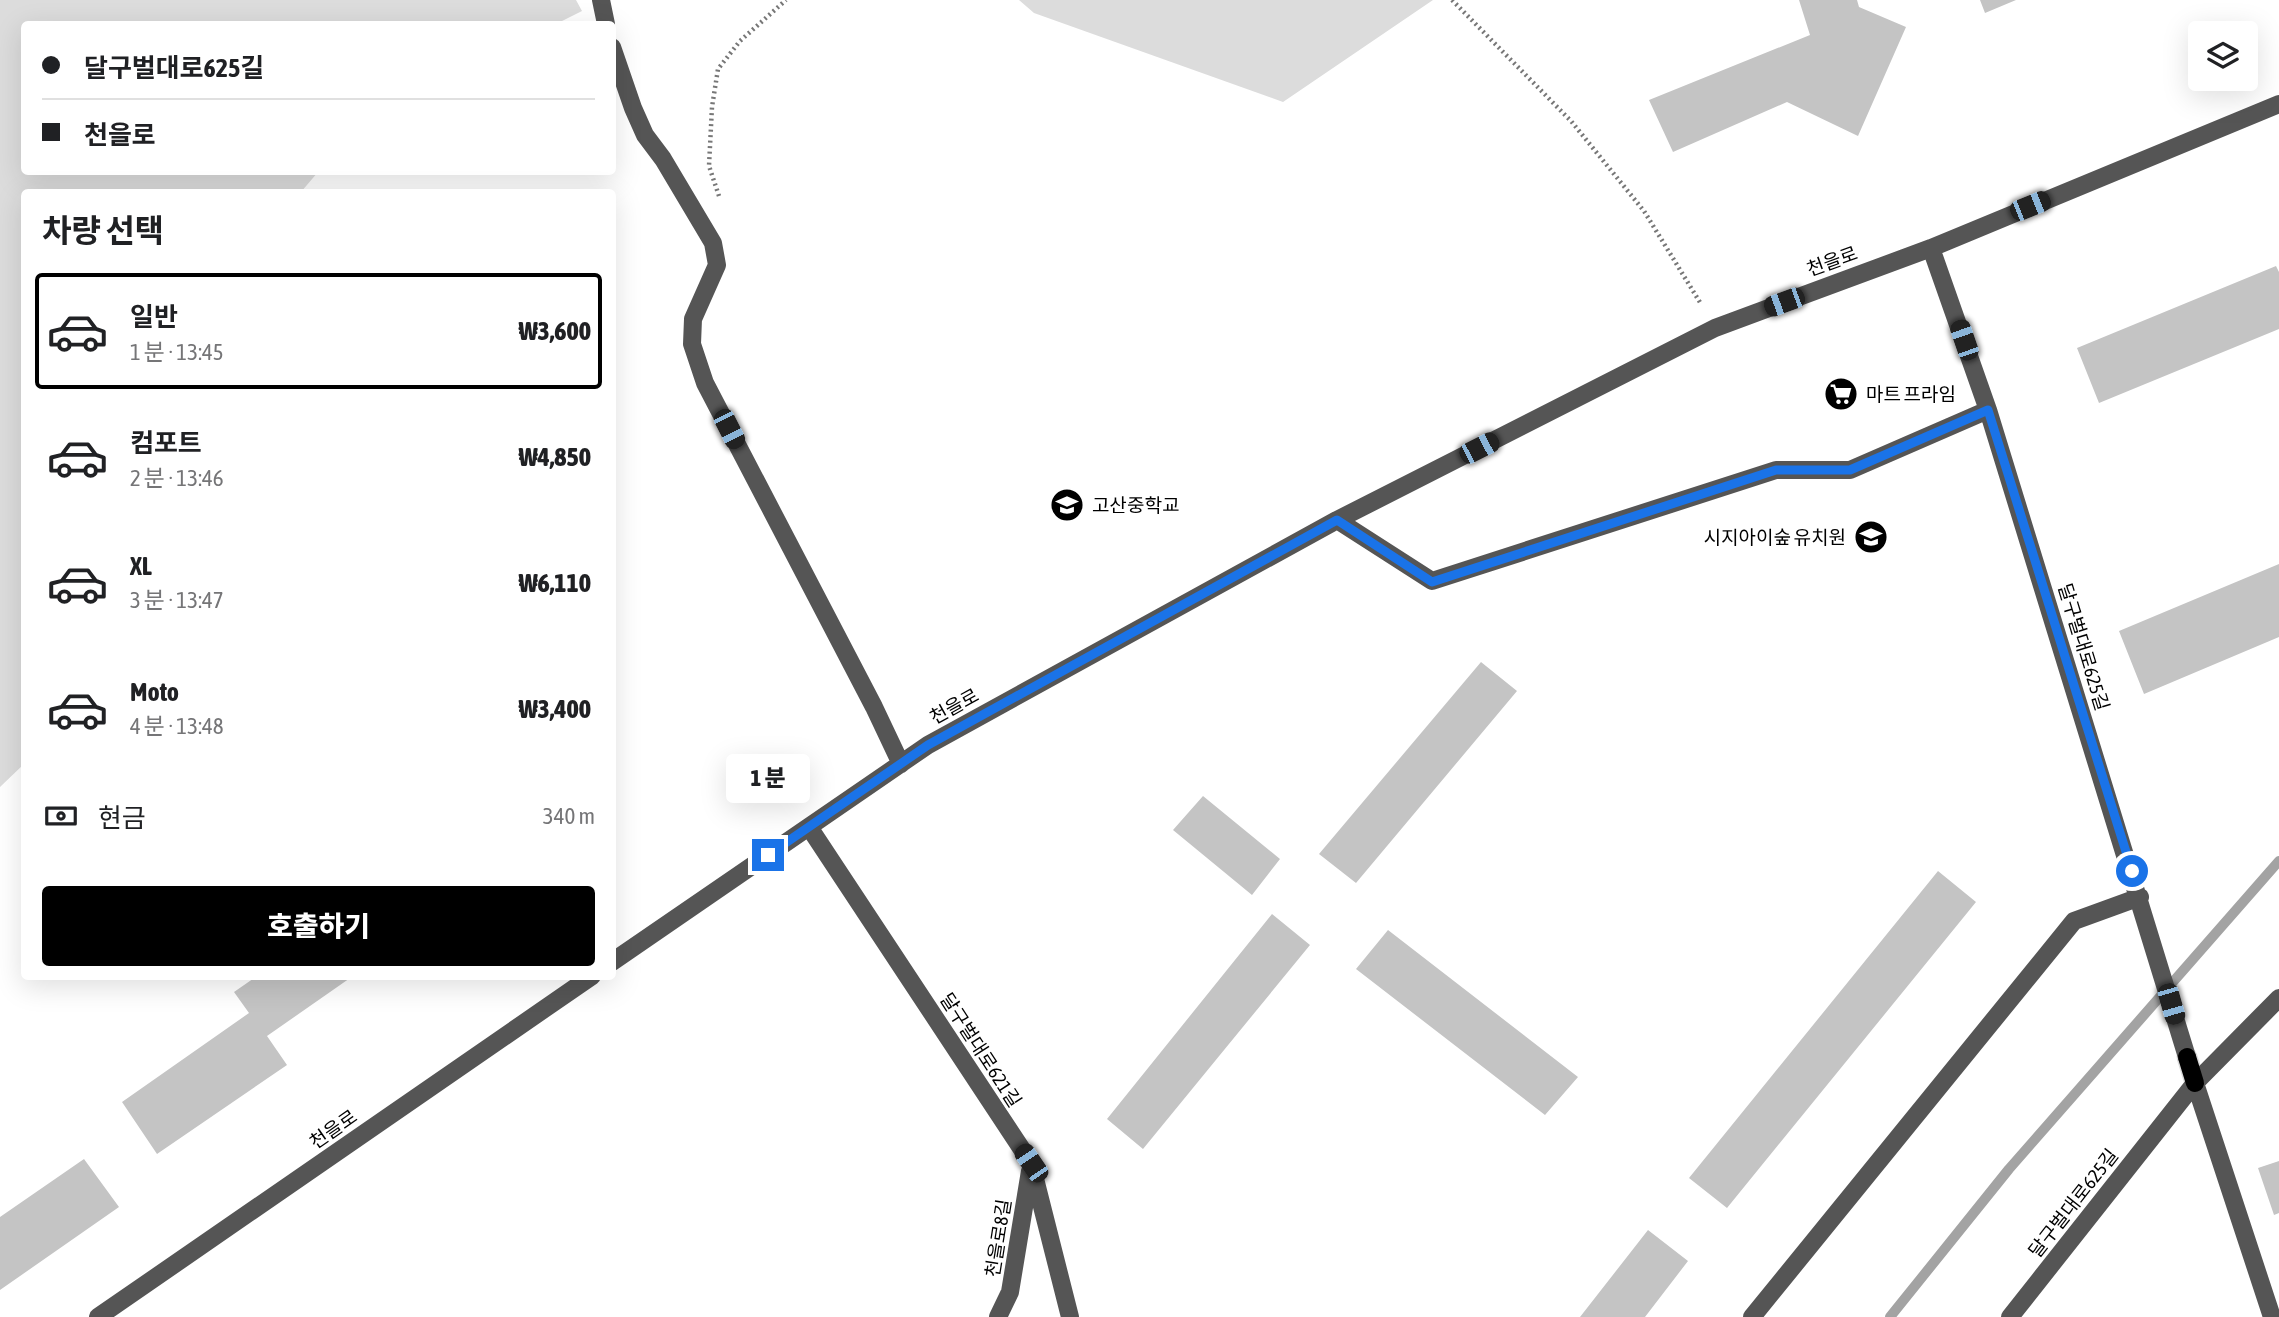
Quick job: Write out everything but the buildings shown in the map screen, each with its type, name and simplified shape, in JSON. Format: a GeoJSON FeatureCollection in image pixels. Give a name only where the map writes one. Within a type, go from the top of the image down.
{"type":"FeatureCollection","features":[{"type":"Feature","properties":{"kind":"main road"},"geometry":{"type":"LineString","coordinates":[[2187,1057],[2196,1083]]}},
{"type":"Feature","properties":{"kind":"street"},"geometry":{"type":"LineString","coordinates":[[601,0],[605,21]]}},
{"type":"Feature","properties":{"kind":"street"},"geometry":{"type":"LineString","coordinates":[[616,59],[645,135],[663,159],[713,243],[717,265],[693,319],[692,344],[705,383],[901,764]]}},
{"type":"Feature","properties":{"kind":"street","name":"천을로"},"geometry":{"type":"LineString","coordinates":[[616,959],[928,745],[1337,520],[1715,328],[1931,247],[2279,104]]}},
{"type":"Feature","properties":{"kind":"street","name":"달구벌대로625길"},"geometry":{"type":"LineString","coordinates":[[1931,247],[1988,410],[2140,897],[2187,1057]]}},
{"type":"Feature","properties":{"kind":"street"},"geometry":{"type":"LineString","coordinates":[[1337,520],[1432,582],[1776,470],[1850,470],[1988,410]]}},
{"type":"Feature","properties":{"kind":"street","name":"달구벌대로621길"},"geometry":{"type":"LineString","coordinates":[[809,827],[1031,1163],[1070,1317]]}},
{"type":"Feature","properties":{"kind":"street"},"geometry":{"type":"LineString","coordinates":[[1752,1317],[2074,921],[2140,897]]}},
{"type":"Feature","properties":{"kind":"street","name":"천을로"},"geometry":{"type":"LineString","coordinates":[[98,1317],[586,980]]}},
{"type":"Feature","properties":{"kind":"street","name":"달구벌대로625길"},"geometry":{"type":"LineString","coordinates":[[2010,1317],[2196,1083],[2279,998]]}},
{"type":"Feature","properties":{"kind":"street"},"geometry":{"type":"LineString","coordinates":[[2196,1083],[2272,1317]]}},
{"type":"Feature","properties":{"kind":"street","name":"천을로8길"},"geometry":{"type":"LineString","coordinates":[[998,1317],[1010,1292],[1031,1163]]}},
{"type":"Feature","properties":{"kind":"path"},"geometry":{"type":"LineString","coordinates":[[720,198],[709,166],[712,107],[718,69],[740,41],[786,0]]}},
{"type":"Feature","properties":{"kind":"path"},"geometry":{"type":"LineString","coordinates":[[1452,0],[1571,121],[1636,201],[1715,328]]}},
{"type":"Feature","properties":{"kind":"shaded area"},"geometry":{"type":"Polygon","coordinates":[[[0,0],[576,0],[582,11],[562,21],[21,21],[21,175],[315,175],[304,189],[21,189],[21,767],[0,787],[0,0]]]}},
{"type":"Feature","properties":{"kind":"shaded area"},"geometry":{"type":"Polygon","coordinates":[[[1019,0],[1433,0],[1283,102],[1034,13],[1019,0]]]}},
{"type":"Feature","properties":{"kind":"waterway"},"geometry":{"type":"LineString","coordinates":[[1890,1317],[2009,1169],[2279,861]]}},
{"type":"Feature","properties":{"kind":"place","name":"마트 프라임"},"geometry":{"type":"Point","coordinates":[1841,394]}},
{"type":"Feature","properties":{"kind":"place","name":"고산중학교"},"geometry":{"type":"Point","coordinates":[1067,505]}},
{"type":"Feature","properties":{"kind":"place","name":"시지아이숲 유치원"},"geometry":{"type":"Point","coordinates":[1871,537]}},
{"type":"Feature","properties":{"kind":"route"},"geometry":{"type":"LineString","coordinates":[[768,855],[928,745],[1337,520],[1432,582],[1776,470],[1850,470],[1988,410],[2132,871]]}}]}
